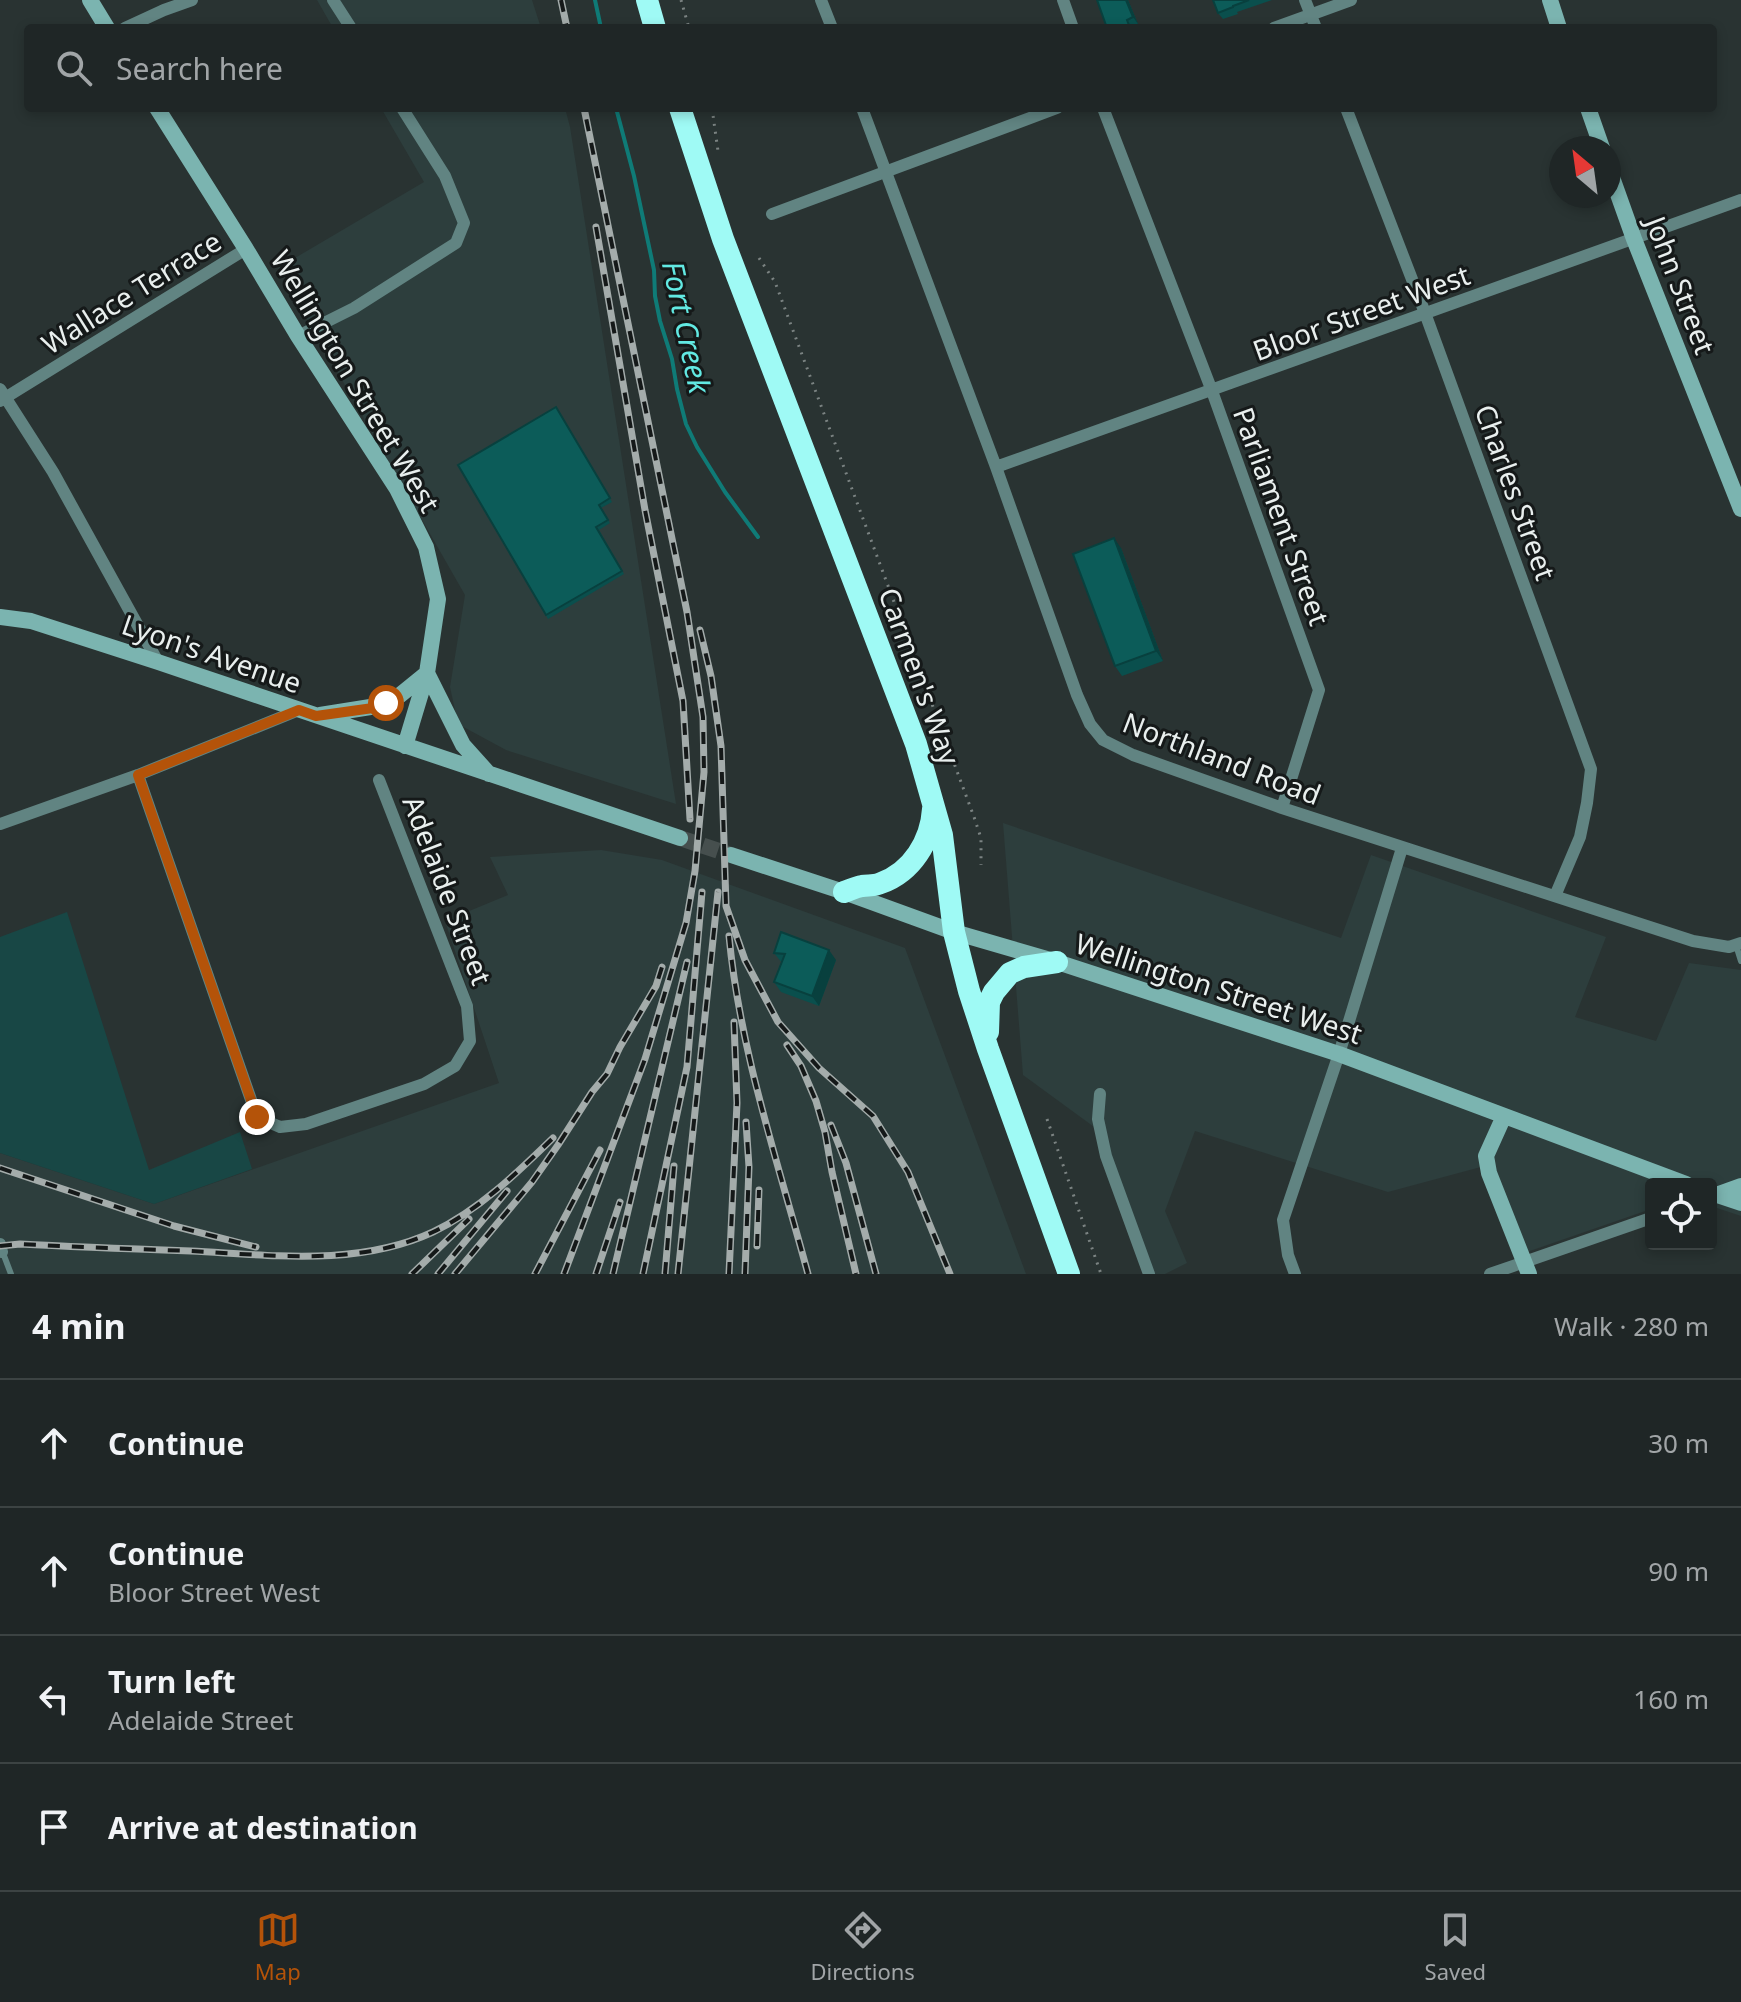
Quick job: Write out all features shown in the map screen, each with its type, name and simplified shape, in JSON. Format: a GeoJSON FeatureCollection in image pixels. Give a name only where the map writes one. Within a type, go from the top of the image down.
{"type":"FeatureCollection","features":[{"type":"Feature","properties":{"kind":"highway"},"geometry":{"type":"LineString","coordinates":[[647,0],[654,24]]}},
{"type":"Feature","properties":{"kind":"highway","name":"Carmen's Way"},"geometry":{"type":"LineString","coordinates":[[681,112],[723,239],[916,744],[942,835],[954,932],[969,991],[1069,1274]]}},
{"type":"Feature","properties":{"kind":"highway"},"geometry":{"type":"LineString","coordinates":[[844,892],[859,886],[876,885],[902,872],[921,850],[932,822],[933,804]]}},
{"type":"Feature","properties":{"kind":"highway"},"geometry":{"type":"LineString","coordinates":[[988,1049],[987,1014],[994,992],[1010,973],[1024,967],[1057,962]]}},
{"type":"Feature","properties":{"kind":"main road"},"geometry":{"type":"LineString","coordinates":[[90,0],[105,24]]}},
{"type":"Feature","properties":{"kind":"main road"},"geometry":{"type":"LineString","coordinates":[[1550,0],[1558,24]]}},
{"type":"Feature","properties":{"kind":"main road","name":"Wellington Street West"},"geometry":{"type":"LineString","coordinates":[[160,112],[397,489],[426,547],[438,599],[427,673],[405,746]]}},
{"type":"Feature","properties":{"kind":"main road"},"geometry":{"type":"LineString","coordinates":[[1589,112],[1598,136]]}},
{"type":"Feature","properties":{"kind":"main road","name":"John Street"},"geometry":{"type":"LineString","coordinates":[[1621,203],[1740,506]]}},
{"type":"Feature","properties":{"kind":"main road","name":"Lyon's Avenue"},"geometry":{"type":"LineString","coordinates":[[0,617],[31,621],[405,746]]}},
{"type":"Feature","properties":{"kind":"main road"},"geometry":{"type":"LineString","coordinates":[[316,716],[383,705],[394,700],[427,673],[463,745],[490,775]]}},
{"type":"Feature","properties":{"kind":"main road"},"geometry":{"type":"LineString","coordinates":[[405,746],[680,838]]}},
{"type":"Feature","properties":{"kind":"main road","name":"Wellington Street West"},"geometry":{"type":"LineString","coordinates":[[731,855],[954,932],[1057,962],[1339,1054],[1670,1178]]}},
{"type":"Feature","properties":{"kind":"main road"},"geometry":{"type":"LineString","coordinates":[[1504,1116],[1486,1156],[1489,1173],[1526,1268]]}},
{"type":"Feature","properties":{"kind":"main road"},"geometry":{"type":"LineString","coordinates":[[1717,1194],[1741,1186]]}},
{"type":"Feature","properties":{"kind":"main road"},"geometry":{"type":"LineString","coordinates":[[1717,1196],[1741,1203]]}},
{"type":"Feature","properties":{"kind":"street"},"geometry":{"type":"LineString","coordinates":[[134,24],[192,0]]}},
{"type":"Feature","properties":{"kind":"street"},"geometry":{"type":"LineString","coordinates":[[333,0],[348,24]]}},
{"type":"Feature","properties":{"kind":"street"},"geometry":{"type":"LineString","coordinates":[[821,0],[830,24]]}},
{"type":"Feature","properties":{"kind":"street"},"geometry":{"type":"LineString","coordinates":[[1063,0],[1072,24]]}},
{"type":"Feature","properties":{"kind":"street"},"geometry":{"type":"LineString","coordinates":[[1305,0],[1314,24]]}},
{"type":"Feature","properties":{"kind":"street"},"geometry":{"type":"LineString","coordinates":[[1285,24],[1351,0]]}},
{"type":"Feature","properties":{"kind":"street"},"geometry":{"type":"LineString","coordinates":[[298,336],[354,308],[456,243],[464,223],[445,176],[405,112]]}},
{"type":"Feature","properties":{"kind":"street","name":"Northland Road"},"geometry":{"type":"LineString","coordinates":[[863,112],[1077,695],[1090,724],[1103,740],[1133,755],[1402,848],[1693,941],[1729,947],[1739,944]]}},
{"type":"Feature","properties":{"kind":"street"},"geometry":{"type":"LineString","coordinates":[[772,214],[1046,112]]}},
{"type":"Feature","properties":{"kind":"street","name":"Parliament Street"},"geometry":{"type":"LineString","coordinates":[[1105,112],[1212,391],[1319,690],[1282,808]]}},
{"type":"Feature","properties":{"kind":"street","name":"Charles Street"},"geometry":{"type":"LineString","coordinates":[[1348,112],[1425,313],[1591,769],[1580,837],[1555,896]]}},
{"type":"Feature","properties":{"kind":"street","name":"Bloor Street West"},"geometry":{"type":"LineString","coordinates":[[996,467],[1741,200]]}},
{"type":"Feature","properties":{"kind":"street","name":"Wallace Terrace"},"geometry":{"type":"LineString","coordinates":[[2,396],[246,249]]}},
{"type":"Feature","properties":{"kind":"street"},"geometry":{"type":"LineString","coordinates":[[2,396],[53,472],[158,662]]}},
{"type":"Feature","properties":{"kind":"street"},"geometry":{"type":"LineString","coordinates":[[0,824],[138,775],[299,710]]}},
{"type":"Feature","properties":{"kind":"street","name":"Adelaide Street"},"geometry":{"type":"LineString","coordinates":[[138,775],[257,1117],[280,1127],[306,1124],[424,1084],[455,1066],[470,1041],[467,1006],[379,780]]}},
{"type":"Feature","properties":{"kind":"street"},"geometry":{"type":"LineString","coordinates":[[1295,1274],[1288,1255],[1283,1220],[1339,1054],[1402,848]]}},
{"type":"Feature","properties":{"kind":"street"},"geometry":{"type":"LineString","coordinates":[[1100,1094],[1098,1119],[1106,1156],[1149,1274]]}},
{"type":"Feature","properties":{"kind":"street"},"geometry":{"type":"LineString","coordinates":[[1490,1274],[1526,1268],[1645,1220]]}},
{"type":"Feature","properties":{"kind":"lane"},"geometry":{"type":"LineString","coordinates":[[1739,944],[1741,961]]}},
{"type":"Feature","properties":{"kind":"lane"},"geometry":{"type":"LineString","coordinates":[[1,1250],[11,1274]]}},
{"type":"Feature","properties":{"kind":"path"},"geometry":{"type":"LineString","coordinates":[[681,0],[688,24]]}},
{"type":"Feature","properties":{"kind":"path"},"geometry":{"type":"LineString","coordinates":[[713,112],[718,151]]}},
{"type":"Feature","properties":{"kind":"path"},"geometry":{"type":"LineString","coordinates":[[759,258],[775,282],[974,817],[981,838],[981,865]]}},
{"type":"Feature","properties":{"kind":"path"},"geometry":{"type":"LineString","coordinates":[[1047,1119],[1101,1274]]}},
{"type":"Feature","properties":{"kind":"shaded area"},"geometry":{"type":"Polygon","coordinates":[[[317,0],[532,0],[540,24],[331,24],[317,0]]]}},
{"type":"Feature","properties":{"kind":"shaded area"},"geometry":{"type":"Polygon","coordinates":[[[383,112],[566,112],[676,804],[506,750],[458,724],[450,687],[465,595],[278,268],[424,182],[383,112]]]}},
{"type":"Feature","properties":{"kind":"shaded area"},"geometry":{"type":"Polygon","coordinates":[[[1003,823],[1341,938],[1371,855],[1606,937],[1575,1017],[1656,1041],[1689,963],[1741,970],[1741,1216],[1717,1208],[1717,1178],[1645,1178],[1645,1211],[1527,1252],[1492,1164],[1388,1192],[1195,1131],[1165,1211],[1187,1263],[1165,1274],[1152,1274],[1101,1132],[1023,1075],[1003,823]]]}},
{"type":"Feature","properties":{"kind":"shaded area"},"geometry":{"type":"Polygon","coordinates":[[[601,850],[662,860],[905,948],[1026,1274],[0,1274],[0,1153],[154,1204],[499,1083],[445,921],[508,895],[490,857],[601,850]]]}},
{"type":"Feature","properties":{"kind":"shaded area"},"geometry":{"type":"Polygon","coordinates":[[[67,912],[149,1170],[240,1132],[252,1169],[154,1204],[0,1153],[0,937],[67,912]]]}},
{"type":"Feature","properties":{"kind":"building"},"geometry":{"type":"Polygon","coordinates":[[[1097,0],[1126,0],[1133,17],[1127,20],[1128,24],[1106,24],[1097,0]]]}},
{"type":"Feature","properties":{"kind":"building"},"geometry":{"type":"Polygon","coordinates":[[[1213,0],[1249,0],[1218,13],[1213,0]]]}},
{"type":"Feature","properties":{"kind":"building"},"geometry":{"type":"Polygon","coordinates":[[[556,407],[610,498],[599,505],[608,520],[596,527],[622,571],[546,615],[458,465],[556,407]]]}},
{"type":"Feature","properties":{"kind":"building"},"geometry":{"type":"Polygon","coordinates":[[[1114,538],[1156,651],[1115,666],[1073,554],[1114,538]]]}},
{"type":"Feature","properties":{"kind":"building"},"geometry":{"type":"Polygon","coordinates":[[[781,932],[829,950],[812,996],[774,982],[785,954],[774,953],[781,932]]]}},
{"type":"Feature","properties":{"kind":"waterway","name":"Fort Creek"},"geometry":{"type":"LineString","coordinates":[[595,0],[600,24]]}},
{"type":"Feature","properties":{"kind":"waterway","name":"Fort Creek"},"geometry":{"type":"LineString","coordinates":[[617,112],[654,270],[660,321],[686,424],[725,492],[758,537]]}},
{"type":"Feature","properties":{"kind":"tunnel"},"geometry":{"type":"LineString","coordinates":[[680,838],[731,855]]}},
{"type":"Feature","properties":{"kind":"railway"},"geometry":{"type":"LineString","coordinates":[[561,0],[566,24]]}},
{"type":"Feature","properties":{"kind":"railway"},"geometry":{"type":"LineString","coordinates":[[564,1274],[645,1059],[686,923],[695,871],[704,772],[703,717],[687,612],[585,112]]}},
{"type":"Feature","properties":{"kind":"railway"},"geometry":{"type":"LineString","coordinates":[[596,227],[645,510],[683,701],[690,819]]}},
{"type":"Feature","properties":{"kind":"railway"},"geometry":{"type":"LineString","coordinates":[[700,630],[711,676],[721,746],[726,906],[745,960],[778,1022],[819,1068],[873,1116],[908,1172],[950,1274]]}},
{"type":"Feature","properties":{"kind":"railway"},"geometry":{"type":"LineString","coordinates":[[643,1274],[687,1067],[702,892]]}},
{"type":"Feature","properties":{"kind":"railway"},"geometry":{"type":"LineString","coordinates":[[678,1274],[718,892]]}},
{"type":"Feature","properties":{"kind":"railway"},"geometry":{"type":"LineString","coordinates":[[729,936],[751,1064],[808,1274]]}},
{"type":"Feature","properties":{"kind":"railway"},"geometry":{"type":"LineString","coordinates":[[613,1274],[687,962]]}},
{"type":"Feature","properties":{"kind":"railway"},"geometry":{"type":"LineString","coordinates":[[455,1274],[532,1182],[607,1074],[656,986],[662,967]]}},
{"type":"Feature","properties":{"kind":"railway"},"geometry":{"type":"LineString","coordinates":[[729,1274],[737,1103],[734,1022]]}},
{"type":"Feature","properties":{"kind":"railway"},"geometry":{"type":"LineString","coordinates":[[787,1045],[801,1066],[816,1101],[856,1274]]}},
{"type":"Feature","properties":{"kind":"railway"},"geometry":{"type":"LineString","coordinates":[[745,1274],[749,1167],[746,1122]]}},
{"type":"Feature","properties":{"kind":"railway"},"geometry":{"type":"LineString","coordinates":[[831,1125],[846,1163],[876,1274]]}},
{"type":"Feature","properties":{"kind":"railway"},"geometry":{"type":"LineString","coordinates":[[0,1246],[20,1244],[283,1256],[375,1250],[433,1232],[466,1213],[553,1138]]}},
{"type":"Feature","properties":{"kind":"railway"},"geometry":{"type":"LineString","coordinates":[[535,1274],[600,1150]]}},
{"type":"Feature","properties":{"kind":"railway"},"geometry":{"type":"LineString","coordinates":[[665,1274],[674,1166]]}},
{"type":"Feature","properties":{"kind":"railway"},"geometry":{"type":"LineString","coordinates":[[0,1168],[174,1226],[256,1247]]}},
{"type":"Feature","properties":{"kind":"railway"},"geometry":{"type":"LineString","coordinates":[[757,1246],[759,1190]]}},
{"type":"Feature","properties":{"kind":"railway"},"geometry":{"type":"LineString","coordinates":[[438,1274],[507,1191]]}},
{"type":"Feature","properties":{"kind":"railway"},"geometry":{"type":"LineString","coordinates":[[596,1274],[620,1202]]}},
{"type":"Feature","properties":{"kind":"railway"},"geometry":{"type":"LineString","coordinates":[[412,1274],[469,1219]]}},
{"type":"Feature","properties":{"kind":"route"},"geometry":{"type":"LineString","coordinates":[[257,1117],[138,775],[299,710],[316,716],[373,708],[386,703]]}}]}
